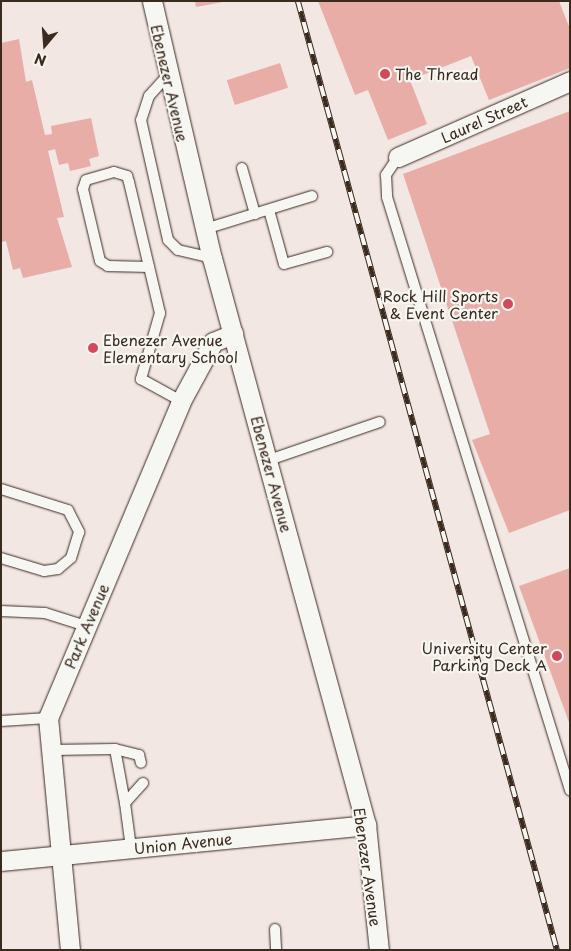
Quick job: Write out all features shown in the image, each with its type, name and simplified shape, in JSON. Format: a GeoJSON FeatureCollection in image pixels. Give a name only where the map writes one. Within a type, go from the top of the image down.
{"type":"FeatureCollection","features":[{"type":"Feature","properties":{"kind":"street","name":"Ebenezer Avenue"},"geometry":{"type":"LineString","coordinates":[[152,1],[167,76],[212,258],[269,460],[366,825],[379,950]]}},
{"type":"Feature","properties":{"kind":"street","name":"Laurel Street"},"geometry":{"type":"LineString","coordinates":[[398,157],[570,81]]}},
{"type":"Feature","properties":{"kind":"street","name":"Park Avenue"},"geometry":{"type":"LineString","coordinates":[[70,950],[48,718],[181,402],[213,342],[233,334]]}},
{"type":"Feature","properties":{"kind":"street","name":"Union Avenue"},"geometry":{"type":"LineString","coordinates":[[1,861],[366,825]]}},
{"type":"Feature","properties":{"kind":"lane"},"geometry":{"type":"LineString","coordinates":[[167,76],[149,96],[141,120],[168,240],[178,250],[212,258]]}},
{"type":"Feature","properties":{"kind":"lane"},"geometry":{"type":"LineString","coordinates":[[398,157],[386,175],[387,196],[570,790]]}},
{"type":"Feature","properties":{"kind":"lane"},"geometry":{"type":"LineString","coordinates":[[242,168],[255,214]]}},
{"type":"Feature","properties":{"kind":"lane"},"geometry":{"type":"LineString","coordinates":[[149,267],[108,266],[100,261],[83,189],[86,180],[114,172],[127,176],[149,267],[160,320],[141,379],[181,402]]}},
{"type":"Feature","properties":{"kind":"lane"},"geometry":{"type":"LineString","coordinates":[[205,229],[312,196]]}},
{"type":"Feature","properties":{"kind":"lane"},"geometry":{"type":"LineString","coordinates":[[269,210],[284,264],[327,252]]}},
{"type":"Feature","properties":{"kind":"lane"},"geometry":{"type":"LineString","coordinates":[[269,460],[380,422]]}},
{"type":"Feature","properties":{"kind":"lane"},"geometry":{"type":"LineString","coordinates":[[1,489],[68,510],[79,532],[71,558],[58,569],[44,571],[1,558]]}},
{"type":"Feature","properties":{"kind":"lane"},"geometry":{"type":"LineString","coordinates":[[1,611],[45,613],[86,626]]}},
{"type":"Feature","properties":{"kind":"lane"},"geometry":{"type":"LineString","coordinates":[[1,721],[48,718]]}},
{"type":"Feature","properties":{"kind":"lane"},"geometry":{"type":"LineString","coordinates":[[115,749],[131,848]]}},
{"type":"Feature","properties":{"kind":"lane"},"geometry":{"type":"LineString","coordinates":[[51,750],[115,749],[139,755],[141,763]]}},
{"type":"Feature","properties":{"kind":"lane"},"geometry":{"type":"LineString","coordinates":[[125,803],[142,783]]}},
{"type":"Feature","properties":{"kind":"lane"},"geometry":{"type":"LineString","coordinates":[[275,929],[276,950]]}},
{"type":"Feature","properties":{"kind":"building"},"geometry":{"type":"Polygon","coordinates":[[[195,1],[223,1],[223,2],[196,7],[195,1]]]}},
{"type":"Feature","properties":{"kind":"building","name":"The Thread"},"geometry":{"type":"Polygon","coordinates":[[[318,1],[559,1],[570,29],[570,68],[489,100],[471,56],[410,80],[427,124],[388,140],[368,90],[355,95],[318,1]]]}},
{"type":"Feature","properties":{"kind":"building"},"geometry":{"type":"Polygon","coordinates":[[[19,39],[26,82],[32,80],[45,135],[52,134],[51,126],[91,118],[99,156],[89,159],[91,166],[70,171],[68,163],[59,165],[55,149],[48,151],[64,217],[57,218],[72,267],[23,278],[20,268],[13,270],[6,241],[1,242],[1,43],[19,39]]]}},
{"type":"Feature","properties":{"kind":"building"},"geometry":{"type":"Polygon","coordinates":[[[280,63],[288,88],[235,105],[227,80],[280,63]]]}},
{"type":"Feature","properties":{"kind":"building","name":"Rock Hill Sports & Event Center"},"geometry":{"type":"Polygon","coordinates":[[[570,111],[570,510],[509,533],[472,440],[490,434],[403,174],[570,111]]]}},
{"type":"Feature","properties":{"kind":"building","name":"University Center Parking Deck A"},"geometry":{"type":"Polygon","coordinates":[[[570,568],[570,725],[519,586],[570,568]]]}},
{"type":"Feature","properties":{"kind":"railway"},"geometry":{"type":"LineString","coordinates":[[298,1],[557,950]]}},
{"type":"Feature","properties":{"kind":"place","name":"The Thread"},"geometry":{"type":"Point","coordinates":[385,74]}},
{"type":"Feature","properties":{"kind":"place","name":"Rock Hill Sports & Event Center"},"geometry":{"type":"Point","coordinates":[508,304]}},
{"type":"Feature","properties":{"kind":"place","name":"Ebenezer Avenue Elementary School"},"geometry":{"type":"Point","coordinates":[93,348]}},
{"type":"Feature","properties":{"kind":"place","name":"University Center Parking Deck A"},"geometry":{"type":"Point","coordinates":[557,656]}}]}
